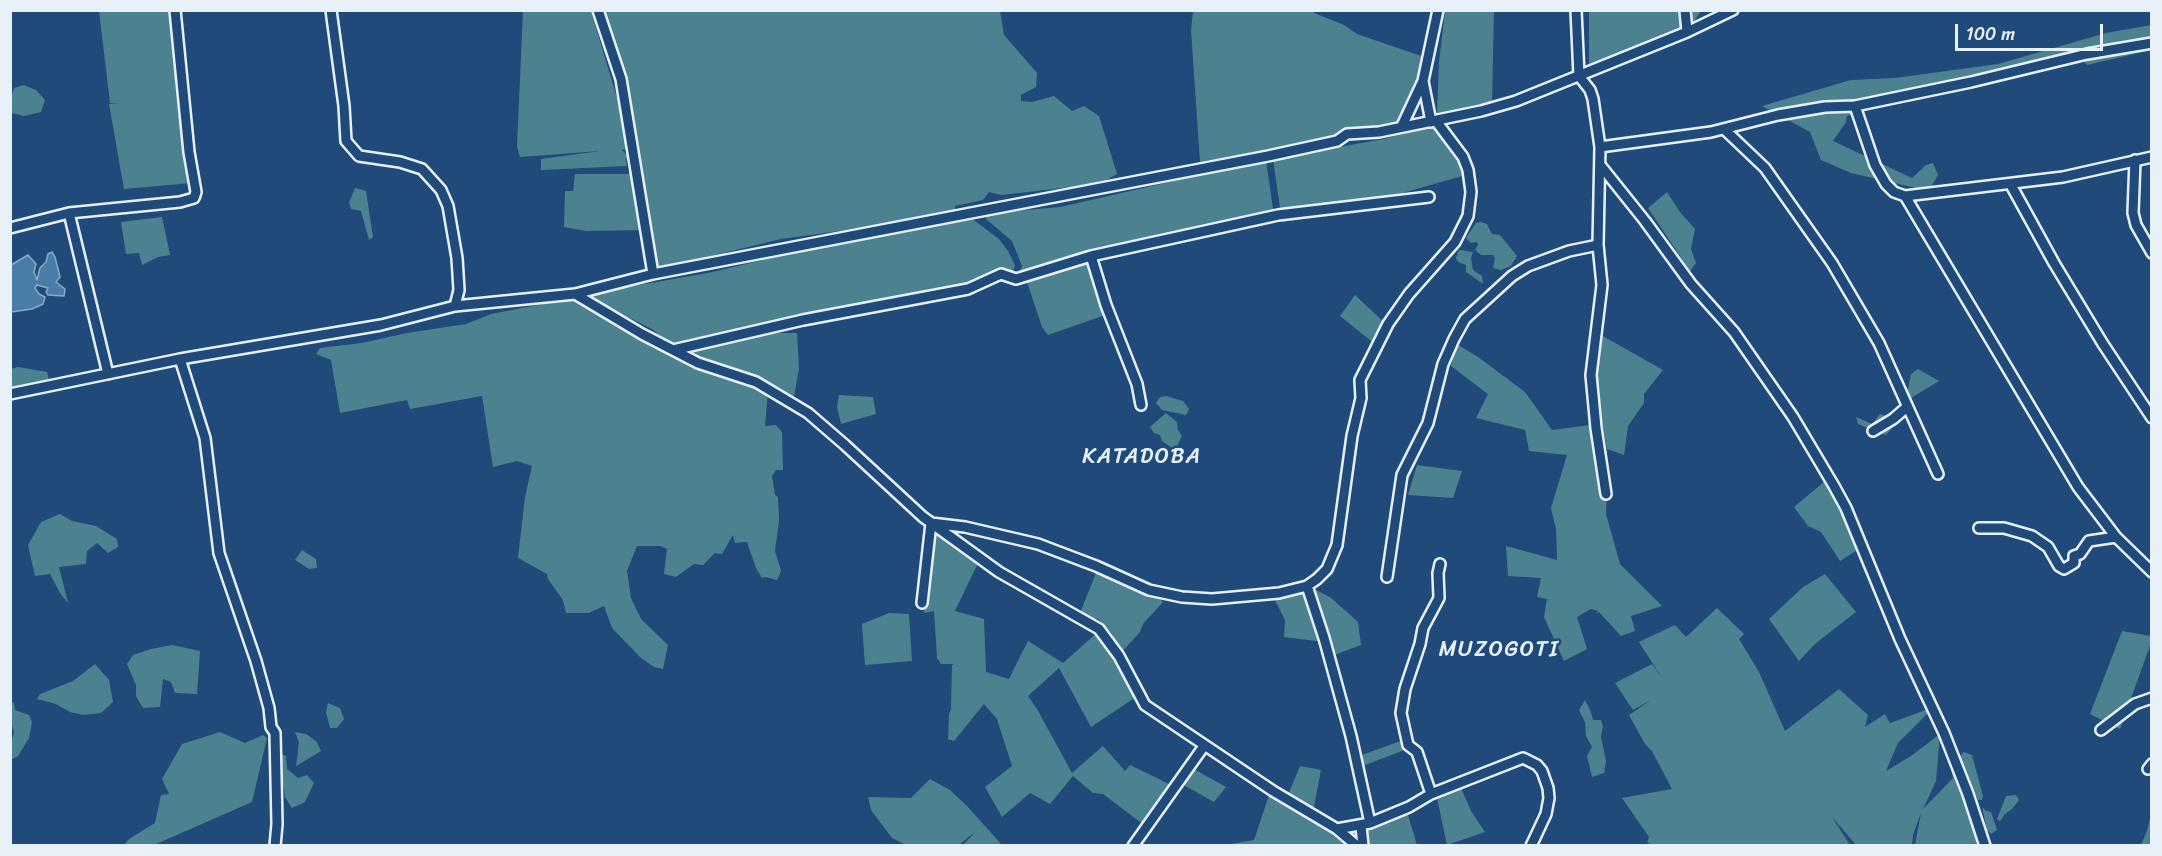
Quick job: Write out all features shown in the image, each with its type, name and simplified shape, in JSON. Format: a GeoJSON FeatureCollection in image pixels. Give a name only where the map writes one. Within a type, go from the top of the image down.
{"type":"FeatureCollection","features":[{"type":"Feature","properties":{"kind":"street"},"geometry":{"type":"LineString","coordinates":[[10,228],[69,213],[180,202],[194,198],[196,192],[189,152],[175,10]]}},
{"type":"Feature","properties":{"kind":"street"},"geometry":{"type":"LineString","coordinates":[[331,10],[344,106],[346,141],[359,156],[400,162],[422,169],[441,190],[448,206],[457,258],[459,290],[455,306]]}},
{"type":"Feature","properties":{"kind":"street"},"geometry":{"type":"LineString","coordinates":[[598,10],[621,80],[653,274]]}},
{"type":"Feature","properties":{"kind":"street"},"geometry":{"type":"LineString","coordinates":[[1402,126],[1423,81],[1438,10]]}},
{"type":"Feature","properties":{"kind":"street"},"geometry":{"type":"LineString","coordinates":[[1576,10],[1579,75],[1590,90],[1593,99],[1600,147],[1598,245],[1602,285],[1591,375],[1606,494]]}},
{"type":"Feature","properties":{"kind":"street"},"geometry":{"type":"LineString","coordinates":[[1685,10],[1687,32]]}},
{"type":"Feature","properties":{"kind":"street"},"geometry":{"type":"LineString","coordinates":[[10,394],[180,359],[381,325],[455,306],[575,294],[653,274],[971,212],[1072,195],[1325,144],[1337,141],[1347,134],[1379,132],[1434,121],[1516,102],[1687,32],[1733,10]]}},
{"type":"Feature","properties":{"kind":"street"},"geometry":{"type":"LineString","coordinates":[[1600,147],[1724,129],[1778,115],[1825,107],[1855,106],[1971,82],[2087,54],[2151,43]]}},
{"type":"Feature","properties":{"kind":"street"},"geometry":{"type":"LineString","coordinates":[[931,523],[1038,544],[1096,566],[1149,590],[1198,599],[1279,593],[1307,586],[1327,569],[1337,545],[1352,436],[1361,398],[1360,380],[1388,324],[1409,294],[1455,242],[1468,216],[1471,192],[1468,170],[1457,148],[1434,121],[1423,81]]}},
{"type":"Feature","properties":{"kind":"street"},"geometry":{"type":"LineString","coordinates":[[1855,106],[1875,165],[1886,184],[1894,192],[1905,196],[2063,177],[2151,157]]}},
{"type":"Feature","properties":{"kind":"street"},"geometry":{"type":"LineString","coordinates":[[1724,129],[1765,168],[1832,263],[1879,343],[1938,474]]}},
{"type":"Feature","properties":{"kind":"street"},"geometry":{"type":"LineString","coordinates":[[2135,160],[2133,213],[2136,225],[2151,253]]}},
{"type":"Feature","properties":{"kind":"street"},"geometry":{"type":"LineString","coordinates":[[1601,166],[1691,284],[1734,332],[1793,417],[1834,486],[1846,508],[1900,639],[1944,733],[1985,846]]}},
{"type":"Feature","properties":{"kind":"street"},"geometry":{"type":"LineString","coordinates":[[2011,185],[2085,314],[2151,418]]}},
{"type":"Feature","properties":{"kind":"street"},"geometry":{"type":"LineString","coordinates":[[1905,196],[2078,487],[2116,537],[2151,572]]}},
{"type":"Feature","properties":{"kind":"street"},"geometry":{"type":"LineString","coordinates":[[673,350],[803,320],[968,289],[1001,274],[1017,279],[1091,256],[1278,215],[1429,197]]}},
{"type":"Feature","properties":{"kind":"street"},"geometry":{"type":"LineString","coordinates":[[69,213],[108,374]]}},
{"type":"Feature","properties":{"kind":"street"},"geometry":{"type":"LineString","coordinates":[[1386,577],[1402,475],[1426,429],[1443,364],[1465,320],[1512,276],[1528,266],[1569,251],[1598,245]]}},
{"type":"Feature","properties":{"kind":"street"},"geometry":{"type":"LineString","coordinates":[[1091,256],[1110,315],[1137,384],[1142,405]]}},
{"type":"Feature","properties":{"kind":"street"},"geometry":{"type":"LineString","coordinates":[[575,294],[642,334],[698,363],[756,382],[808,413],[931,523],[999,572],[1098,629],[1119,656],[1144,703],[1204,746],[1337,829],[1358,846]]}},
{"type":"Feature","properties":{"kind":"street"},"geometry":{"type":"LineString","coordinates":[[180,359],[205,438],[219,553],[256,662],[275,733],[277,824],[275,846]]}},
{"type":"Feature","properties":{"kind":"street"},"geometry":{"type":"LineString","coordinates":[[1873,431],[1907,407]]}},
{"type":"Feature","properties":{"kind":"street"},"geometry":{"type":"LineString","coordinates":[[922,603],[931,523]]}},
{"type":"Feature","properties":{"kind":"street"},"geometry":{"type":"LineString","coordinates":[[1979,528],[2004,528],[2032,536],[2048,547],[2059,566],[2064,569],[2074,563],[2074,556],[2080,554],[2089,541],[2116,537]]}},
{"type":"Feature","properties":{"kind":"street"},"geometry":{"type":"LineString","coordinates":[[1431,794],[1417,752],[1408,745],[1401,713],[1405,689],[1423,628],[1439,598],[1440,564]]}},
{"type":"Feature","properties":{"kind":"street"},"geometry":{"type":"LineString","coordinates":[[1307,586],[1351,736],[1365,824],[1364,846]]}},
{"type":"Feature","properties":{"kind":"street"},"geometry":{"type":"LineString","coordinates":[[2101,730],[2135,704],[2151,698]]}},
{"type":"Feature","properties":{"kind":"street"},"geometry":{"type":"LineString","coordinates":[[1133,846],[1204,746]]}},
{"type":"Feature","properties":{"kind":"street"},"geometry":{"type":"LineString","coordinates":[[1337,829],[1365,824],[1409,807],[1431,794],[1523,758],[1532,761],[1542,771],[1549,798],[1546,814],[1531,846]]}},
{"type":"Feature","properties":{"kind":"green space"},"geometry":{"type":"Polygon","coordinates":[[[99,11],[172,11],[191,183],[124,189],[109,104],[118,103],[110,103],[99,11]]]}},
{"type":"Feature","properties":{"kind":"green space"},"geometry":{"type":"Polygon","coordinates":[[[523,11],[591,11],[626,128],[629,148],[622,150],[630,158],[626,159],[627,166],[541,170],[541,159],[600,151],[520,157],[517,146],[523,11]]]}},
{"type":"Feature","properties":{"kind":"green space"},"geometry":{"type":"Polygon","coordinates":[[[602,11],[1000,11],[1004,35],[1037,73],[1036,87],[1021,95],[1021,101],[1032,102],[1054,96],[1072,111],[1084,106],[1099,116],[1117,174],[1106,180],[1080,186],[1001,195],[989,192],[983,200],[955,206],[955,211],[781,239],[715,255],[659,273],[629,97],[602,11]]]}},
{"type":"Feature","properties":{"kind":"green space"},"geometry":{"type":"Polygon","coordinates":[[[1193,11],[1314,11],[1314,13],[1344,25],[1357,34],[1430,59],[1409,108],[1394,127],[1200,162],[1191,30],[1193,11]]]}},
{"type":"Feature","properties":{"kind":"green space"},"geometry":{"type":"Polygon","coordinates":[[[1445,11],[1494,11],[1492,102],[1437,113],[1439,62],[1445,11]]]}},
{"type":"Feature","properties":{"kind":"green space"},"geometry":{"type":"Polygon","coordinates":[[[1589,11],[1701,11],[1690,27],[1592,68],[1589,63],[1589,11]]]}},
{"type":"Feature","properties":{"kind":"green space"},"geometry":{"type":"Polygon","coordinates":[[[2151,25],[2151,50],[2087,65],[2077,54],[1847,116],[1846,122],[1833,141],[1912,178],[1926,165],[1933,163],[1938,175],[1931,187],[1916,188],[1851,173],[1821,160],[1810,132],[1762,106],[1851,80],[1895,78],[1998,64],[2106,33],[2151,25]]]}},
{"type":"Feature","properties":{"kind":"green space"},"geometry":{"type":"Polygon","coordinates":[[[24,85],[36,90],[45,100],[41,112],[24,116],[12,113],[11,116],[11,98],[14,88],[24,85]]]}},
{"type":"Feature","properties":{"kind":"green space"},"geometry":{"type":"Polygon","coordinates":[[[1438,124],[1467,154],[1473,173],[1321,216],[1282,222],[1273,159],[1384,139],[1438,124]]]}},
{"type":"Feature","properties":{"kind":"green space"},"geometry":{"type":"Polygon","coordinates":[[[1266,160],[1275,223],[1091,263],[1105,315],[1048,335],[1042,327],[1027,282],[1015,285],[1022,266],[1012,241],[986,219],[986,216],[992,213],[1060,207],[1266,160]]]}},
{"type":"Feature","properties":{"kind":"green space"},"geometry":{"type":"Polygon","coordinates":[[[632,172],[644,230],[586,231],[564,227],[565,191],[573,191],[575,174],[628,174],[632,172]]]}},
{"type":"Feature","properties":{"kind":"green space"},"geometry":{"type":"Polygon","coordinates":[[[355,188],[366,191],[373,237],[369,240],[361,211],[351,209],[349,203],[355,188]]]}},
{"type":"Feature","properties":{"kind":"green space"},"geometry":{"type":"Polygon","coordinates":[[[1667,192],[1695,229],[1691,249],[1696,263],[1690,271],[1648,208],[1667,192]]]}},
{"type":"Feature","properties":{"kind":"green space"},"geometry":{"type":"Polygon","coordinates":[[[162,217],[170,255],[158,257],[142,265],[139,253],[126,254],[121,222],[162,217]]]}},
{"type":"Feature","properties":{"kind":"green space"},"geometry":{"type":"Polygon","coordinates":[[[971,218],[999,239],[1008,251],[1015,265],[1011,277],[1000,282],[674,347],[652,329],[583,295],[713,272],[800,251],[971,218]]]}},
{"type":"Feature","properties":{"kind":"green space"},"geometry":{"type":"Polygon","coordinates":[[[1476,223],[1487,224],[1492,234],[1500,235],[1517,256],[1511,266],[1501,270],[1493,268],[1495,258],[1493,255],[1481,255],[1475,250],[1477,242],[1471,243],[1466,238],[1476,223]]]}},
{"type":"Feature","properties":{"kind":"green space"},"geometry":{"type":"Polygon","coordinates":[[[1459,250],[1473,252],[1471,258],[1473,270],[1482,276],[1483,284],[1466,272],[1466,265],[1458,262],[1456,258],[1459,250]]]}},
{"type":"Feature","properties":{"kind":"green space"},"geometry":{"type":"Polygon","coordinates":[[[1355,295],[1388,326],[1376,345],[1340,316],[1355,295]]]}},
{"type":"Feature","properties":{"kind":"green space"},"geometry":{"type":"Polygon","coordinates":[[[574,298],[704,370],[754,383],[768,390],[765,426],[776,425],[782,432],[783,470],[776,470],[772,476],[775,495],[778,497],[779,520],[775,551],[781,571],[777,580],[762,578],[747,542],[735,543],[733,535],[722,554],[715,553],[703,565],[694,564],[676,577],[664,574],[667,549],[660,546],[637,546],[627,571],[631,598],[641,619],[668,645],[663,669],[654,667],[641,658],[612,628],[604,606],[589,613],[566,613],[563,600],[547,574],[518,558],[525,497],[532,466],[517,461],[493,467],[482,396],[410,409],[407,400],[340,413],[331,360],[316,354],[320,348],[362,343],[466,324],[491,314],[574,298]]]}},
{"type":"Feature","properties":{"kind":"green space"},"geometry":{"type":"Polygon","coordinates":[[[770,333],[797,333],[799,369],[794,396],[757,378],[730,368],[700,361],[681,351],[770,333]]]}},
{"type":"Feature","properties":{"kind":"green space"},"geometry":{"type":"Polygon","coordinates":[[[1601,335],[1663,370],[1644,394],[1644,403],[1628,426],[1624,455],[1607,449],[1598,401],[1597,375],[1601,335]]]}},
{"type":"Feature","properties":{"kind":"green space"},"geometry":{"type":"Polygon","coordinates":[[[1455,343],[1525,392],[1552,430],[1598,424],[1607,488],[1606,514],[1620,564],[1662,606],[1631,616],[1635,631],[1621,636],[1599,612],[1596,614],[1598,611],[1591,609],[1577,617],[1587,649],[1564,661],[1544,617],[1547,599],[1537,597],[1541,578],[1508,576],[1506,546],[1557,560],[1556,529],[1551,508],[1567,455],[1529,451],[1525,430],[1476,418],[1488,394],[1451,366],[1455,343]]]}},
{"type":"Feature","properties":{"kind":"green space"},"geometry":{"type":"Polygon","coordinates":[[[18,367],[47,372],[49,380],[38,389],[11,398],[11,369],[18,367]]]}},
{"type":"Feature","properties":{"kind":"green space"},"geometry":{"type":"Polygon","coordinates":[[[1918,369],[1939,381],[1911,398],[1907,394],[1911,374],[1918,369]]]}},
{"type":"Feature","properties":{"kind":"green space"},"geometry":{"type":"Polygon","coordinates":[[[839,395],[873,397],[876,414],[841,424],[837,407],[839,395]]]}},
{"type":"Feature","properties":{"kind":"green space"},"geometry":{"type":"Polygon","coordinates":[[[1166,396],[1183,401],[1189,409],[1186,415],[1162,410],[1156,403],[1160,397],[1166,396]]]}},
{"type":"Feature","properties":{"kind":"green space"},"geometry":{"type":"Polygon","coordinates":[[[1166,413],[1177,422],[1182,436],[1175,450],[1162,441],[1160,435],[1154,433],[1150,427],[1166,413]]]}},
{"type":"Feature","properties":{"kind":"green space"},"geometry":{"type":"Polygon","coordinates":[[[1880,414],[1899,420],[1886,435],[1858,424],[1856,417],[1872,424],[1880,414]]]}},
{"type":"Feature","properties":{"kind":"green space"},"geometry":{"type":"Polygon","coordinates":[[[1417,465],[1462,471],[1453,498],[1408,495],[1417,465]]]}},
{"type":"Feature","properties":{"kind":"green space"},"geometry":{"type":"Polygon","coordinates":[[[1824,482],[1842,502],[1859,549],[1840,561],[1821,532],[1808,526],[1794,507],[1824,482]]]}},
{"type":"Feature","properties":{"kind":"green space"},"geometry":{"type":"Polygon","coordinates":[[[60,514],[72,521],[96,526],[117,539],[118,547],[108,553],[97,543],[87,551],[86,564],[59,567],[68,603],[50,574],[35,576],[28,545],[41,522],[60,514]]]}},
{"type":"Feature","properties":{"kind":"green space"},"geometry":{"type":"Polygon","coordinates":[[[933,527],[979,561],[955,611],[984,619],[986,672],[1009,679],[1028,641],[1063,663],[1099,631],[1118,658],[1136,697],[1091,727],[1059,668],[1028,696],[1072,773],[1103,746],[1125,771],[1130,765],[1171,785],[1144,825],[1103,794],[1093,793],[1073,776],[1050,804],[1030,793],[1002,817],[985,787],[1012,766],[997,719],[984,704],[954,741],[948,739],[952,665],[954,664],[941,664],[937,658],[934,611],[924,613],[933,527]]]}},
{"type":"Feature","properties":{"kind":"green space"},"geometry":{"type":"Polygon","coordinates":[[[302,550],[316,559],[317,568],[309,569],[295,560],[302,550]]]}},
{"type":"Feature","properties":{"kind":"green space"},"geometry":{"type":"Polygon","coordinates":[[[1098,568],[1130,573],[1163,602],[1121,653],[1111,632],[1097,618],[1096,621],[1080,613],[1098,568]]]}},
{"type":"Feature","properties":{"kind":"green space"},"geometry":{"type":"Polygon","coordinates":[[[1825,574],[1856,612],[1816,643],[1799,661],[1769,619],[1803,587],[1825,574]]]}},
{"type":"Feature","properties":{"kind":"green space"},"geometry":{"type":"Polygon","coordinates":[[[1310,587],[1330,597],[1358,622],[1361,645],[1334,655],[1331,641],[1310,587]]]}},
{"type":"Feature","properties":{"kind":"green space"},"geometry":{"type":"Polygon","coordinates":[[[1305,589],[1324,642],[1284,637],[1285,620],[1273,596],[1305,589]]]}},
{"type":"Feature","properties":{"kind":"green space"},"geometry":{"type":"Polygon","coordinates":[[[1717,608],[1744,634],[1739,639],[1759,672],[1785,731],[1839,689],[1868,715],[1865,727],[1885,714],[1890,723],[1934,707],[1898,743],[1886,771],[1940,734],[1936,781],[1923,809],[1953,778],[1943,729],[1979,821],[1976,845],[1915,845],[1921,813],[1912,845],[1856,845],[1832,817],[1850,845],[1651,845],[1647,842],[1649,837],[1622,798],[1672,789],[1629,715],[1651,700],[1633,710],[1615,683],[1652,664],[1662,678],[1639,642],[1675,625],[1686,637],[1717,608]]]}},
{"type":"Feature","properties":{"kind":"green space"},"geometry":{"type":"Polygon","coordinates":[[[889,613],[909,614],[912,661],[865,665],[862,624],[889,613]]]}},
{"type":"Feature","properties":{"kind":"green space"},"geometry":{"type":"Polygon","coordinates":[[[2122,631],[2151,636],[2151,643],[2120,729],[2090,714],[2122,631]]]}},
{"type":"Feature","properties":{"kind":"green space"},"geometry":{"type":"Polygon","coordinates":[[[172,645],[200,651],[197,694],[175,693],[171,682],[163,679],[160,707],[143,708],[136,696],[136,685],[127,664],[133,655],[172,645]]]}},
{"type":"Feature","properties":{"kind":"green space"},"geometry":{"type":"Polygon","coordinates":[[[95,664],[109,680],[113,702],[101,713],[83,715],[37,699],[40,694],[73,681],[95,664]]]}},
{"type":"Feature","properties":{"kind":"green space"},"geometry":{"type":"Polygon","coordinates":[[[1585,700],[1593,720],[1601,720],[1603,726],[1601,737],[1606,761],[1604,773],[1592,777],[1587,756],[1592,747],[1586,736],[1585,722],[1579,710],[1585,700]]]}},
{"type":"Feature","properties":{"kind":"green space"},"geometry":{"type":"Polygon","coordinates":[[[11,702],[14,703],[15,710],[29,715],[32,722],[29,738],[18,756],[11,760],[11,742],[14,733],[11,721],[11,702]]]}},
{"type":"Feature","properties":{"kind":"green space"},"geometry":{"type":"Polygon","coordinates":[[[328,703],[340,708],[344,719],[337,728],[330,728],[326,712],[328,703]]]}},
{"type":"Feature","properties":{"kind":"green space"},"geometry":{"type":"Polygon","coordinates":[[[220,732],[245,743],[263,735],[267,738],[252,802],[154,845],[124,845],[129,839],[155,823],[161,795],[169,794],[162,779],[182,744],[220,732]]]}},
{"type":"Feature","properties":{"kind":"green space"},"geometry":{"type":"Polygon","coordinates":[[[295,732],[306,734],[317,742],[321,751],[296,766],[299,742],[295,732]]]}},
{"type":"Feature","properties":{"kind":"green space"},"geometry":{"type":"Polygon","coordinates":[[[1409,738],[1415,746],[1352,770],[1359,756],[1409,738]]]}},
{"type":"Feature","properties":{"kind":"green space"},"geometry":{"type":"Polygon","coordinates":[[[1964,752],[1972,755],[1983,796],[1982,800],[1978,800],[1960,756],[1964,752]]]}},
{"type":"Feature","properties":{"kind":"green space"},"geometry":{"type":"Polygon","coordinates":[[[278,753],[286,756],[287,769],[298,778],[307,775],[314,783],[305,802],[292,808],[285,797],[278,753]]]}},
{"type":"Feature","properties":{"kind":"green space"},"geometry":{"type":"Polygon","coordinates":[[[1300,766],[1321,770],[1313,812],[1288,795],[1300,766]]]}},
{"type":"Feature","properties":{"kind":"green space"},"geometry":{"type":"Polygon","coordinates":[[[1192,768],[1226,787],[1214,802],[1180,783],[1192,768]]]}},
{"type":"Feature","properties":{"kind":"green space"},"geometry":{"type":"Polygon","coordinates":[[[930,779],[950,790],[1002,845],[963,845],[976,831],[959,845],[906,845],[892,838],[871,810],[868,797],[911,798],[930,779]]]}},
{"type":"Feature","properties":{"kind":"green space"},"geometry":{"type":"Polygon","coordinates":[[[1461,788],[1471,811],[1485,832],[1447,845],[1437,798],[1461,788]]]}},
{"type":"Feature","properties":{"kind":"green space"},"geometry":{"type":"Polygon","coordinates":[[[1270,792],[1326,830],[1351,841],[1354,846],[1219,846],[1254,840],[1270,792]]]}},
{"type":"Feature","properties":{"kind":"green space"},"geometry":{"type":"Polygon","coordinates":[[[2016,795],[2019,800],[2012,809],[2000,821],[1997,819],[2006,796],[2016,795]]]}},
{"type":"Feature","properties":{"kind":"green space"},"geometry":{"type":"Polygon","coordinates":[[[1982,807],[1991,812],[1997,830],[1991,834],[1987,830],[1982,807]]]}},
{"type":"Feature","properties":{"kind":"green space"},"geometry":{"type":"Polygon","coordinates":[[[1407,812],[1417,845],[1361,845],[1353,836],[1343,832],[1407,812]]]}},
{"type":"Feature","properties":{"kind":"green space"},"geometry":{"type":"Polygon","coordinates":[[[2151,814],[2151,845],[2141,845],[2147,831],[2151,814]]]}},
{"type":"Feature","properties":{"kind":"water"},"geometry":{"type":"Polygon","coordinates":[[[52,252],[60,277],[56,282],[65,289],[64,296],[48,295],[46,292],[48,288],[37,285],[35,288],[39,294],[45,297],[43,304],[32,309],[11,312],[11,265],[28,255],[36,264],[34,272],[37,280],[40,268],[46,262],[48,254],[52,252]]]}},
{"type":"Feature","properties":{"kind":"district","name":"KATADOBA"},"geometry":{"type":"Point","coordinates":[1142,457]}},
{"type":"Feature","properties":{"kind":"district","name":"MUZOGOTI"},"geometry":{"type":"Point","coordinates":[1499,650]}}]}
